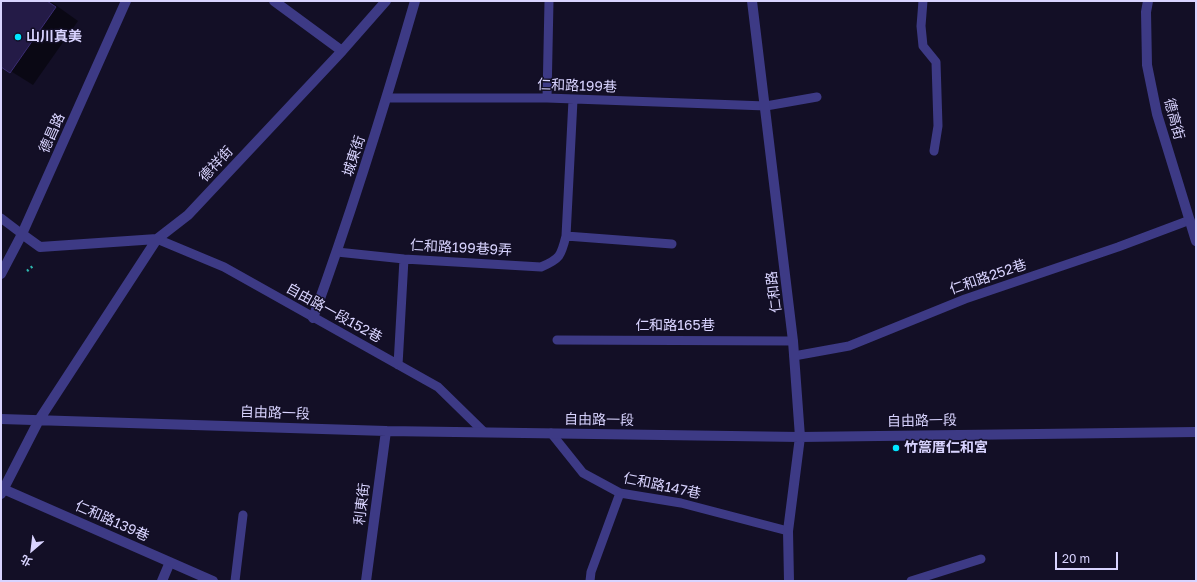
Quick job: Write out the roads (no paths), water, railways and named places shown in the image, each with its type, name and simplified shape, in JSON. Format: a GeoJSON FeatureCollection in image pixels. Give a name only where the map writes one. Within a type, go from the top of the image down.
{"type":"FeatureCollection","features":[{"type":"Feature","properties":{"kind":"street","name":"德昌路"},"geometry":{"type":"LineString","coordinates":[[1,274],[22,234],[126,1]]}},
{"type":"Feature","properties":{"kind":"street"},"geometry":{"type":"LineString","coordinates":[[274,1],[342,50]]}},
{"type":"Feature","properties":{"kind":"street","name":"德祥街"},"geometry":{"type":"LineString","coordinates":[[157,239],[188,215],[386,1]]}},
{"type":"Feature","properties":{"kind":"street","name":"城東街"},"geometry":{"type":"LineString","coordinates":[[313,318],[337,252],[387,98],[415,1]]}},
{"type":"Feature","properties":{"kind":"street","name":"仁和路"},"geometry":{"type":"LineString","coordinates":[[752,1],[766,106],[793,341],[800,437],[788,531],[789,581]]}},
{"type":"Feature","properties":{"kind":"street","name":"德高街"},"geometry":{"type":"LineString","coordinates":[[1148,1],[1146,12],[1147,65],[1157,114],[1196,241]]}},
{"type":"Feature","properties":{"kind":"street"},"geometry":{"type":"LineString","coordinates":[[22,234],[40,247],[157,239]]}},
{"type":"Feature","properties":{"kind":"street"},"geometry":{"type":"LineString","coordinates":[[2,490],[39,420],[157,239]]}},
{"type":"Feature","properties":{"kind":"street","name":"自由路一段"},"geometry":{"type":"LineString","coordinates":[[1,419],[386,431],[800,437],[1196,432]]}},
{"type":"Feature","properties":{"kind":"street","name":"利東街"},"geometry":{"type":"LineString","coordinates":[[366,581],[386,431]]}},
{"type":"Feature","properties":{"kind":"street","name":"仁和路139巷"},"geometry":{"type":"LineString","coordinates":[[2,490],[213,581]]}},
{"type":"Feature","properties":{"kind":"street"},"geometry":{"type":"LineString","coordinates":[[162,581],[170,562]]}},
{"type":"Feature","properties":{"kind":"lane"},"geometry":{"type":"LineString","coordinates":[[547,98],[549,1]]}},
{"type":"Feature","properties":{"kind":"lane"},"geometry":{"type":"LineString","coordinates":[[923,1],[921,26],[923,46],[936,62],[938,126],[934,151]]}},
{"type":"Feature","properties":{"kind":"lane","name":"仁和路199巷"},"geometry":{"type":"LineString","coordinates":[[387,98],[547,98],[766,106],[817,97]]}},
{"type":"Feature","properties":{"kind":"lane","name":"仁和路199巷9弄"},"geometry":{"type":"LineString","coordinates":[[337,252],[404,259],[540,267],[552,262],[562,252],[566,236],[573,100]]}},
{"type":"Feature","properties":{"kind":"lane"},"geometry":{"type":"LineString","coordinates":[[1,218],[22,234]]}},
{"type":"Feature","properties":{"kind":"lane","name":"仁和路252巷"},"geometry":{"type":"LineString","coordinates":[[794,356],[849,346],[965,299],[1118,247],[1190,220]]}},
{"type":"Feature","properties":{"kind":"lane"},"geometry":{"type":"LineString","coordinates":[[566,236],[672,244]]}},
{"type":"Feature","properties":{"kind":"lane","name":"自由路一段152巷"},"geometry":{"type":"LineString","coordinates":[[157,239],[224,267],[438,387],[484,432]]}},
{"type":"Feature","properties":{"kind":"lane"},"geometry":{"type":"LineString","coordinates":[[398,365],[404,259]]}},
{"type":"Feature","properties":{"kind":"lane","name":"仁和路165巷"},"geometry":{"type":"LineString","coordinates":[[557,340],[793,341]]}},
{"type":"Feature","properties":{"kind":"lane","name":"仁和路147巷"},"geometry":{"type":"LineString","coordinates":[[551,433],[583,474],[620,494],[681,503],[788,531]]}},
{"type":"Feature","properties":{"kind":"lane"},"geometry":{"type":"LineString","coordinates":[[590,581],[591,572],[620,494]]}},
{"type":"Feature","properties":{"kind":"lane"},"geometry":{"type":"LineString","coordinates":[[235,581],[243,515]]}},
{"type":"Feature","properties":{"kind":"lane"},"geometry":{"type":"LineString","coordinates":[[911,581],[981,559]]}},
{"type":"Feature","properties":{"kind":"place","name":"山川真美"},"geometry":{"type":"Point","coordinates":[18,37]}},
{"type":"Feature","properties":{"kind":"place","name":"竹篙厝仁和宮"},"geometry":{"type":"Point","coordinates":[896,448]}}]}
